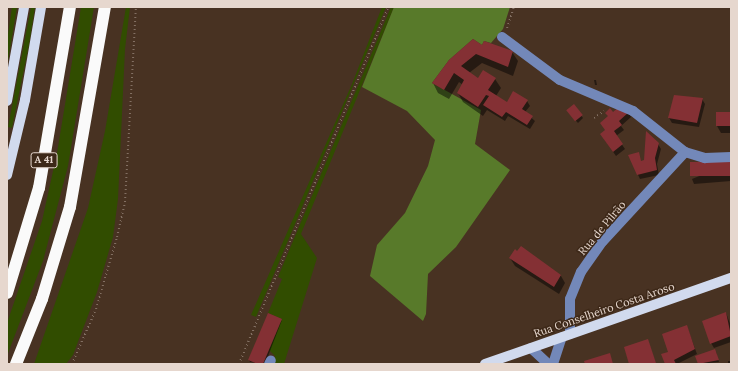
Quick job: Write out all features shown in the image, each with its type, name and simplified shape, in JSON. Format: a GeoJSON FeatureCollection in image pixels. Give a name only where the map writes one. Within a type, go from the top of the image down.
{"type":"FeatureCollection","features":[{"type":"Feature","properties":{"kind":"highway","name":"A 41"},"geometry":{"type":"LineString","coordinates":[[7,294],[39,188],[68,23],[69,7]]}},
{"type":"Feature","properties":{"kind":"highway"},"geometry":{"type":"LineString","coordinates":[[16,363],[45,292],[70,207],[105,7]]}},
{"type":"Feature","properties":{"kind":"main road"},"geometry":{"type":"LineString","coordinates":[[7,101],[24,7]]}},
{"type":"Feature","properties":{"kind":"main road"},"geometry":{"type":"LineString","coordinates":[[7,175],[32,70],[42,7]]}},
{"type":"Feature","properties":{"kind":"main road","name":"Rua Conselheiro Costa Aroso"},"geometry":{"type":"LineString","coordinates":[[485,364],[731,278]]}},
{"type":"Feature","properties":{"kind":"street"},"geometry":{"type":"LineString","coordinates":[[502,37],[560,80],[620,103],[633,111],[685,152],[705,158],[731,157]]}},
{"type":"Feature","properties":{"kind":"street","name":"Rua de Pilrão"},"geometry":{"type":"LineString","coordinates":[[554,362],[566,335],[570,299],[581,272],[603,241],[685,152]]}},
{"type":"Feature","properties":{"kind":"street"},"geometry":{"type":"LineString","coordinates":[[531,348],[554,362]]}},
{"type":"Feature","properties":{"kind":"path"},"geometry":{"type":"LineString","coordinates":[[72,364],[96,310],[117,237],[124,202],[136,7]]}},
{"type":"Feature","properties":{"kind":"path"},"geometry":{"type":"LineString","coordinates":[[239,364],[388,7]]}},
{"type":"Feature","properties":{"kind":"path"},"geometry":{"type":"LineString","coordinates":[[502,37],[514,7]]}},
{"type":"Feature","properties":{"kind":"green space"},"geometry":{"type":"Polygon","coordinates":[[[12,7],[17,7],[7,67],[7,41],[12,7]]]}},
{"type":"Feature","properties":{"kind":"green space"},"geometry":{"type":"Polygon","coordinates":[[[31,7],[35,7],[29,45],[12,128],[8,127],[31,7]]]}},
{"type":"Feature","properties":{"kind":"green space"},"geometry":{"type":"Polygon","coordinates":[[[81,7],[94,7],[68,166],[43,261],[7,356],[7,323],[42,221],[57,153],[81,7]]]}},
{"type":"Feature","properties":{"kind":"green space"},"geometry":{"type":"Polygon","coordinates":[[[126,7],[130,7],[125,49],[118,199],[113,237],[97,292],[73,355],[66,364],[34,364],[88,208],[105,131],[126,7]]]}},
{"type":"Feature","properties":{"kind":"green space"},"geometry":{"type":"Polygon","coordinates":[[[382,7],[386,7],[256,317],[251,315],[352,84],[382,7]]]}},
{"type":"Feature","properties":{"kind":"green space"},"geometry":{"type":"Polygon","coordinates":[[[391,7],[394,7],[301,234],[317,258],[284,364],[272,364],[275,356],[269,350],[282,319],[268,313],[282,279],[278,277],[391,7]]]}},
{"type":"Feature","properties":{"kind":"green space"},"geometry":{"type":"Polygon","coordinates":[[[394,7],[510,7],[503,29],[491,43],[484,41],[482,45],[473,39],[449,60],[432,83],[481,110],[475,144],[510,170],[456,247],[428,274],[426,314],[423,321],[370,276],[377,245],[405,213],[428,166],[435,140],[407,111],[362,87],[394,7]]]}},
{"type":"Feature","properties":{"kind":"building"},"geometry":{"type":"Polygon","coordinates":[[[473,39],[482,45],[484,41],[513,51],[508,67],[476,54],[461,66],[478,78],[483,70],[496,78],[488,90],[507,102],[513,91],[528,100],[522,109],[533,116],[527,125],[506,112],[502,117],[483,105],[489,96],[486,95],[478,107],[457,93],[464,80],[454,73],[444,90],[432,83],[449,60],[473,39]]]}},
{"type":"Feature","properties":{"kind":"building"},"geometry":{"type":"Polygon","coordinates":[[[674,95],[703,98],[697,123],[668,118],[674,95]]]}},
{"type":"Feature","properties":{"kind":"building"},"geometry":{"type":"Polygon","coordinates":[[[574,104],[583,115],[575,121],[566,110],[574,104]]]}},
{"type":"Feature","properties":{"kind":"building"},"geometry":{"type":"Polygon","coordinates":[[[619,107],[629,112],[619,121],[622,125],[614,131],[623,144],[613,152],[600,134],[605,130],[600,123],[608,116],[605,113],[610,108],[613,112],[619,107]]]}},
{"type":"Feature","properties":{"kind":"building"},"geometry":{"type":"Polygon","coordinates":[[[716,112],[731,112],[731,126],[716,126],[716,112]]]}},
{"type":"Feature","properties":{"kind":"building"},"geometry":{"type":"Polygon","coordinates":[[[646,131],[659,143],[655,158],[657,170],[637,175],[628,155],[639,152],[641,161],[644,160],[646,131]]]}},
{"type":"Feature","properties":{"kind":"building"},"geometry":{"type":"Polygon","coordinates":[[[690,162],[731,162],[731,176],[690,176],[690,162]]]}},
{"type":"Feature","properties":{"kind":"building"},"geometry":{"type":"Polygon","coordinates":[[[521,246],[561,275],[554,287],[509,258],[515,249],[517,251],[521,246]]]}},
{"type":"Feature","properties":{"kind":"building"},"geometry":{"type":"Polygon","coordinates":[[[726,312],[731,336],[710,344],[702,321],[726,312]]]}},
{"type":"Feature","properties":{"kind":"building"},"geometry":{"type":"Polygon","coordinates":[[[268,313],[282,319],[263,364],[258,364],[248,360],[268,313]]]}},
{"type":"Feature","properties":{"kind":"building"},"geometry":{"type":"Polygon","coordinates":[[[687,325],[695,349],[674,360],[676,364],[665,364],[661,354],[668,352],[662,334],[687,325]]]}},
{"type":"Feature","properties":{"kind":"building"},"geometry":{"type":"Polygon","coordinates":[[[648,339],[656,363],[629,364],[624,347],[648,339]]]}},
{"type":"Feature","properties":{"kind":"building"},"geometry":{"type":"Polygon","coordinates":[[[715,349],[719,360],[698,364],[695,356],[715,349]]]}},
{"type":"Feature","properties":{"kind":"building"},"geometry":{"type":"Polygon","coordinates":[[[610,353],[613,364],[585,364],[584,361],[610,353]]]}}]}
